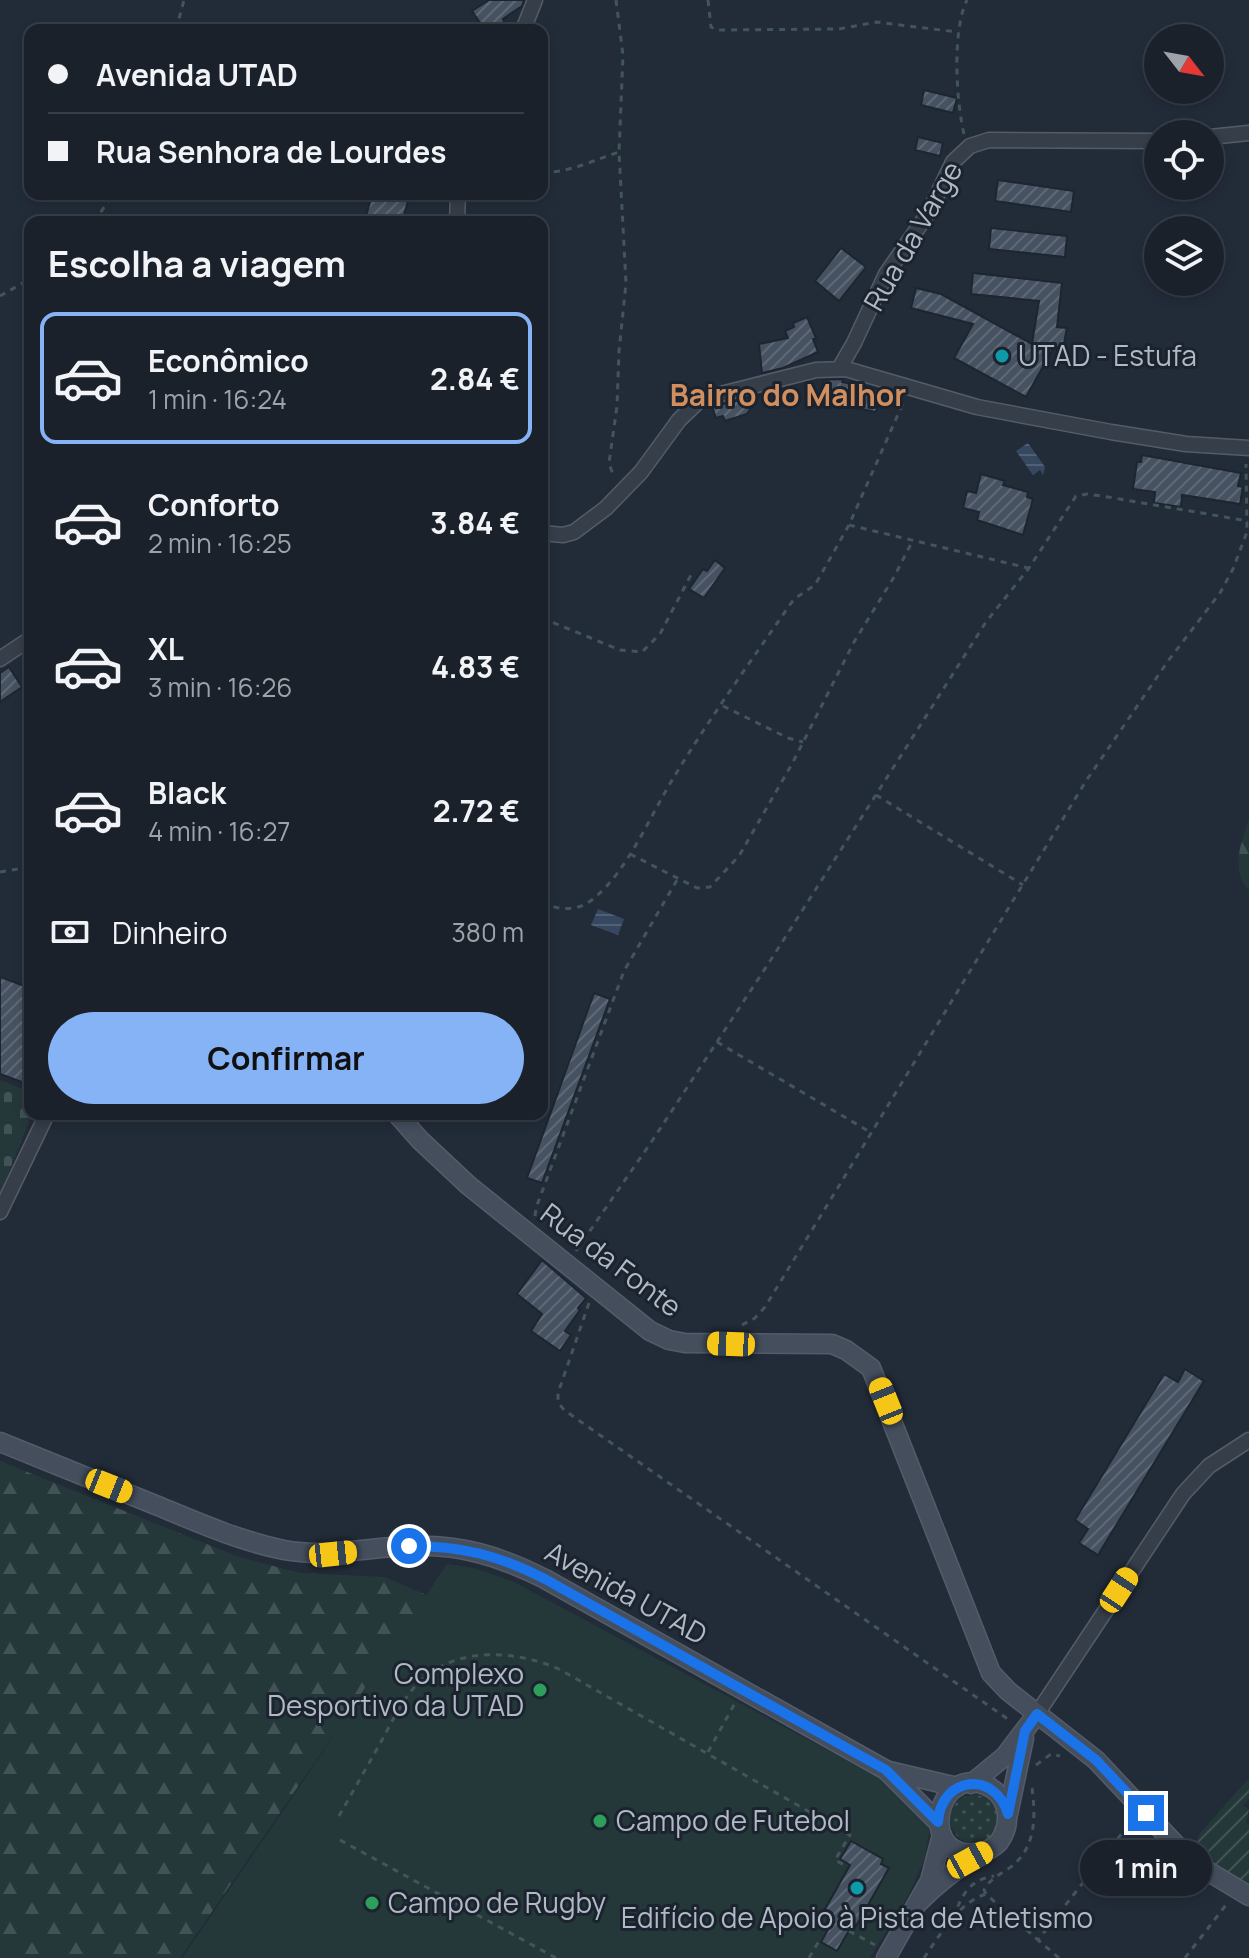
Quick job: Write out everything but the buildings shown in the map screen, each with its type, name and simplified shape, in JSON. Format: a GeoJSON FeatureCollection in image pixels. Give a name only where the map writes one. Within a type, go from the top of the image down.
{"type":"FeatureCollection","features":[{"type":"Feature","properties":{"kind":"street"},"geometry":{"type":"LineString","coordinates":[[525,24],[535,0]]}},
{"type":"Feature","properties":{"kind":"street"},"geometry":{"type":"LineString","coordinates":[[1224,136],[1249,133]]}},
{"type":"Feature","properties":{"kind":"street","name":"Rua da Varge"},"geometry":{"type":"LineString","coordinates":[[839,369],[886,274],[929,212],[953,162],[970,146],[989,140],[1021,139],[1144,141]]}},
{"type":"Feature","properties":{"kind":"street"},"geometry":{"type":"LineString","coordinates":[[1224,139],[1249,141]]}},
{"type":"Feature","properties":{"kind":"street"},"geometry":{"type":"LineString","coordinates":[[548,534],[574,532],[606,508],[625,490],[686,411],[701,399],[816,370],[839,369],[876,376],[977,407],[1111,432],[1186,444],[1247,448]]}},
{"type":"Feature","properties":{"kind":"street"},"geometry":{"type":"LineString","coordinates":[[0,659],[24,643]]}},
{"type":"Feature","properties":{"kind":"street"},"geometry":{"type":"LineString","coordinates":[[0,1212],[44,1120]]}},
{"type":"Feature","properties":{"kind":"street","name":"Rua da Fonte"},"geometry":{"type":"LineString","coordinates":[[402,1120],[468,1185],[650,1331],[669,1340],[731,1344],[832,1344],[871,1368],[984,1661],[999,1682],[1096,1760],[1191,1861],[1244,1901]]}},
{"type":"Feature","properties":{"kind":"street"},"geometry":{"type":"LineString","coordinates":[[887,1956],[920,1901],[936,1864],[942,1801],[1002,1760],[1037,1714],[1183,1494],[1209,1466],[1249,1440]]}},
{"type":"Feature","properties":{"kind":"street","name":"Avenida UTAD"},"geometry":{"type":"LineString","coordinates":[[0,1442],[219,1531],[282,1549],[333,1554],[434,1546],[500,1558],[545,1579],[886,1770],[964,1786],[991,1788],[1005,1804],[1008,1814]]}},
{"type":"Feature","properties":{"kind":"street"},"geometry":{"type":"LineString","coordinates":[[920,1901],[954,1871],[987,1851],[1003,1836],[1025,1731]]}},
{"type":"Feature","properties":{"kind":"street","name":"Avenida UTAD"},"geometry":{"type":"LineString","coordinates":[[886,1770],[940,1828],[948,1843],[966,1853],[987,1851]]}},
{"type":"Feature","properties":{"kind":"path"},"geometry":{"type":"LineString","coordinates":[[178,24],[184,0]]}},
{"type":"Feature","properties":{"kind":"path"},"geometry":{"type":"LineString","coordinates":[[616,0],[623,55],[619,152],[626,283],[617,406],[609,463],[613,477],[625,490]]}},
{"type":"Feature","properties":{"kind":"path"},"geometry":{"type":"LineString","coordinates":[[708,0],[709,22],[717,30],[839,29],[877,22],[957,32]]}},
{"type":"Feature","properties":{"kind":"path"},"geometry":{"type":"LineString","coordinates":[[967,0],[957,32],[961,118],[970,146]]}},
{"type":"Feature","properties":{"kind":"path"},"geometry":{"type":"LineString","coordinates":[[548,172],[619,152]]}},
{"type":"Feature","properties":{"kind":"path"},"geometry":{"type":"LineString","coordinates":[[0,296],[24,282]]}},
{"type":"Feature","properties":{"kind":"path"},"geometry":{"type":"LineString","coordinates":[[548,905],[578,908],[594,898],[629,853],[674,776],[794,599],[815,585],[849,525],[910,386]]}},
{"type":"Feature","properties":{"kind":"path"},"geometry":{"type":"LineString","coordinates":[[729,1329],[755,1318],[765,1307],[1050,838],[1168,661],[1220,593],[1242,546],[1248,521],[1247,448]]}},
{"type":"Feature","properties":{"kind":"path"},"geometry":{"type":"LineString","coordinates":[[575,1253],[717,1042],[986,622],[1029,568],[1076,496],[1108,497],[1248,521]]}},
{"type":"Feature","properties":{"kind":"path"},"geometry":{"type":"LineString","coordinates":[[849,525],[1029,568]]}},
{"type":"Feature","properties":{"kind":"path"},"geometry":{"type":"LineString","coordinates":[[629,853],[697,888],[710,887],[722,876],[753,832],[854,642],[913,540]]}},
{"type":"Feature","properties":{"kind":"path"},"geometry":{"type":"LineString","coordinates":[[548,620],[627,653],[642,652],[660,634],[692,573]]}},
{"type":"Feature","properties":{"kind":"path"},"geometry":{"type":"LineString","coordinates":[[721,705],[788,738],[803,742]]}},
{"type":"Feature","properties":{"kind":"path"},"geometry":{"type":"LineString","coordinates":[[876,795],[1023,885]]}},
{"type":"Feature","properties":{"kind":"path"},"geometry":{"type":"LineString","coordinates":[[0,872],[24,868]]}},
{"type":"Feature","properties":{"kind":"path"},"geometry":{"type":"LineString","coordinates":[[537,1223],[536,1208],[624,971],[677,880]]}},
{"type":"Feature","properties":{"kind":"path"},"geometry":{"type":"LineString","coordinates":[[717,1042],[870,1132]]}},
{"type":"Feature","properties":{"kind":"path"},"geometry":{"type":"LineString","coordinates":[[595,1288],[558,1393],[558,1402],[564,1410],[1025,1731]]}},
{"type":"Feature","properties":{"kind":"path"},"geometry":{"type":"LineString","coordinates":[[339,1816],[411,1691],[439,1667],[455,1660],[478,1655],[517,1656],[541,1661],[708,1752],[850,1835],[835,1860],[848,1867]]}},
{"type":"Feature","properties":{"kind":"path"},"geometry":{"type":"LineString","coordinates":[[708,1752],[743,1690]]}},
{"type":"Feature","properties":{"kind":"path"},"geometry":{"type":"LineString","coordinates":[[1033,1773],[1036,1765],[1051,1754],[1072,1762]]}},
{"type":"Feature","properties":{"kind":"path"},"geometry":{"type":"LineString","coordinates":[[1032,1785],[1035,1807],[1029,1845],[1015,1864],[987,1883],[984,1890],[1059,1958]]}},
{"type":"Feature","properties":{"kind":"path"},"geometry":{"type":"LineString","coordinates":[[1038,1940],[1131,1822],[1123,1814]]}},
{"type":"Feature","properties":{"kind":"path"},"geometry":{"type":"LineString","coordinates":[[340,1840],[556,1958]]}},
{"type":"Feature","properties":{"kind":"path"},"geometry":{"type":"LineString","coordinates":[[951,1921],[972,1883],[981,1878],[998,1876]]}},
{"type":"Feature","properties":{"kind":"path"},"geometry":{"type":"LineString","coordinates":[[924,1958],[951,1921],[966,1906],[986,1894]]}},
{"type":"Feature","properties":{"kind":"path"},"geometry":{"type":"LineString","coordinates":[[1223,1898],[1244,1901]]}},
{"type":"Feature","properties":{"kind":"path"},"geometry":{"type":"LineString","coordinates":[[1185,1958],[1229,1901]]}},
{"type":"Feature","properties":{"kind":"path"},"geometry":{"type":"LineString","coordinates":[[849,1931],[887,1956]]}},
{"type":"Feature","properties":{"kind":"path"},"geometry":{"type":"LineString","coordinates":[[809,1958],[819,1941]]}},
{"type":"Feature","properties":{"kind":"green space"},"geometry":{"type":"Polygon","coordinates":[[[1249,820],[1249,890],[1240,873],[1239,856],[1249,820]]]}},
{"type":"Feature","properties":{"kind":"green space"},"geometry":{"type":"Polygon","coordinates":[[[0,1080],[24,1090],[24,1120],[30,1120],[0,1194],[0,1080]]]}},
{"type":"Feature","properties":{"kind":"green space"},"geometry":{"type":"Polygon","coordinates":[[[0,1461],[239,1557],[300,1573],[384,1577],[429,1596],[180,1958],[0,1958],[0,1461]]]}},
{"type":"Feature","properties":{"kind":"green space","name":"Complexo Desportivo da UTAD"},"geometry":{"type":"Polygon","coordinates":[[[447,1564],[474,1568],[514,1582],[889,1783],[930,1826],[925,1858],[909,1894],[870,1958],[182,1958],[447,1564]]]}},
{"type":"Feature","properties":{"kind":"green space"},"geometry":{"type":"Polygon","coordinates":[[[1249,1778],[1249,1799],[1243,1805],[1249,1810],[1246,1822],[1249,1825],[1249,1887],[1196,1854],[1193,1849],[1200,1833],[1249,1778]]]}},
{"type":"Feature","properties":{"kind":"green space"},"geometry":{"type":"Polygon","coordinates":[[[974,1795],[991,1802],[998,1819],[991,1836],[974,1843],[957,1836],[950,1819],[957,1802],[974,1795]]]}},
{"type":"Feature","properties":{"kind":"water"},"geometry":{"type":"Polygon","coordinates":[[[1028,443],[1045,467],[1043,475],[1040,470],[1033,475],[1016,451],[1028,443]]]}},
{"type":"Feature","properties":{"kind":"water"},"geometry":{"type":"Polygon","coordinates":[[[598,909],[624,919],[618,935],[591,925],[598,909]]]}},
{"type":"Feature","properties":{"kind":"place","name":"UTAD - Estufa"},"geometry":{"type":"Point","coordinates":[1002,356]}},
{"type":"Feature","properties":{"kind":"place","name":"Complexo Desportivo da UTAD"},"geometry":{"type":"Point","coordinates":[540,1690]}},
{"type":"Feature","properties":{"kind":"place","name":"Campo de Futebol"},"geometry":{"type":"Point","coordinates":[600,1821]}},
{"type":"Feature","properties":{"kind":"place","name":"Edifício de Apoio à Pista de Atletismo"},"geometry":{"type":"Point","coordinates":[857,1888]}},
{"type":"Feature","properties":{"kind":"place","name":"Campo de Rugby"},"geometry":{"type":"Point","coordinates":[372,1903]}},
{"type":"Feature","properties":{"kind":"district","name":"Bairro do Malhor"},"geometry":{"type":"Point","coordinates":[788,396]}},
{"type":"Feature","properties":{"kind":"route"},"geometry":{"type":"LineString","coordinates":[[409,1546],[479,1552],[545,1579],[886,1770],[938,1822],[942,1801],[957,1787],[971,1784],[991,1788],[1005,1804],[1008,1814],[1025,1731],[1037,1714],[1096,1760],[1146,1813]]}}]}
